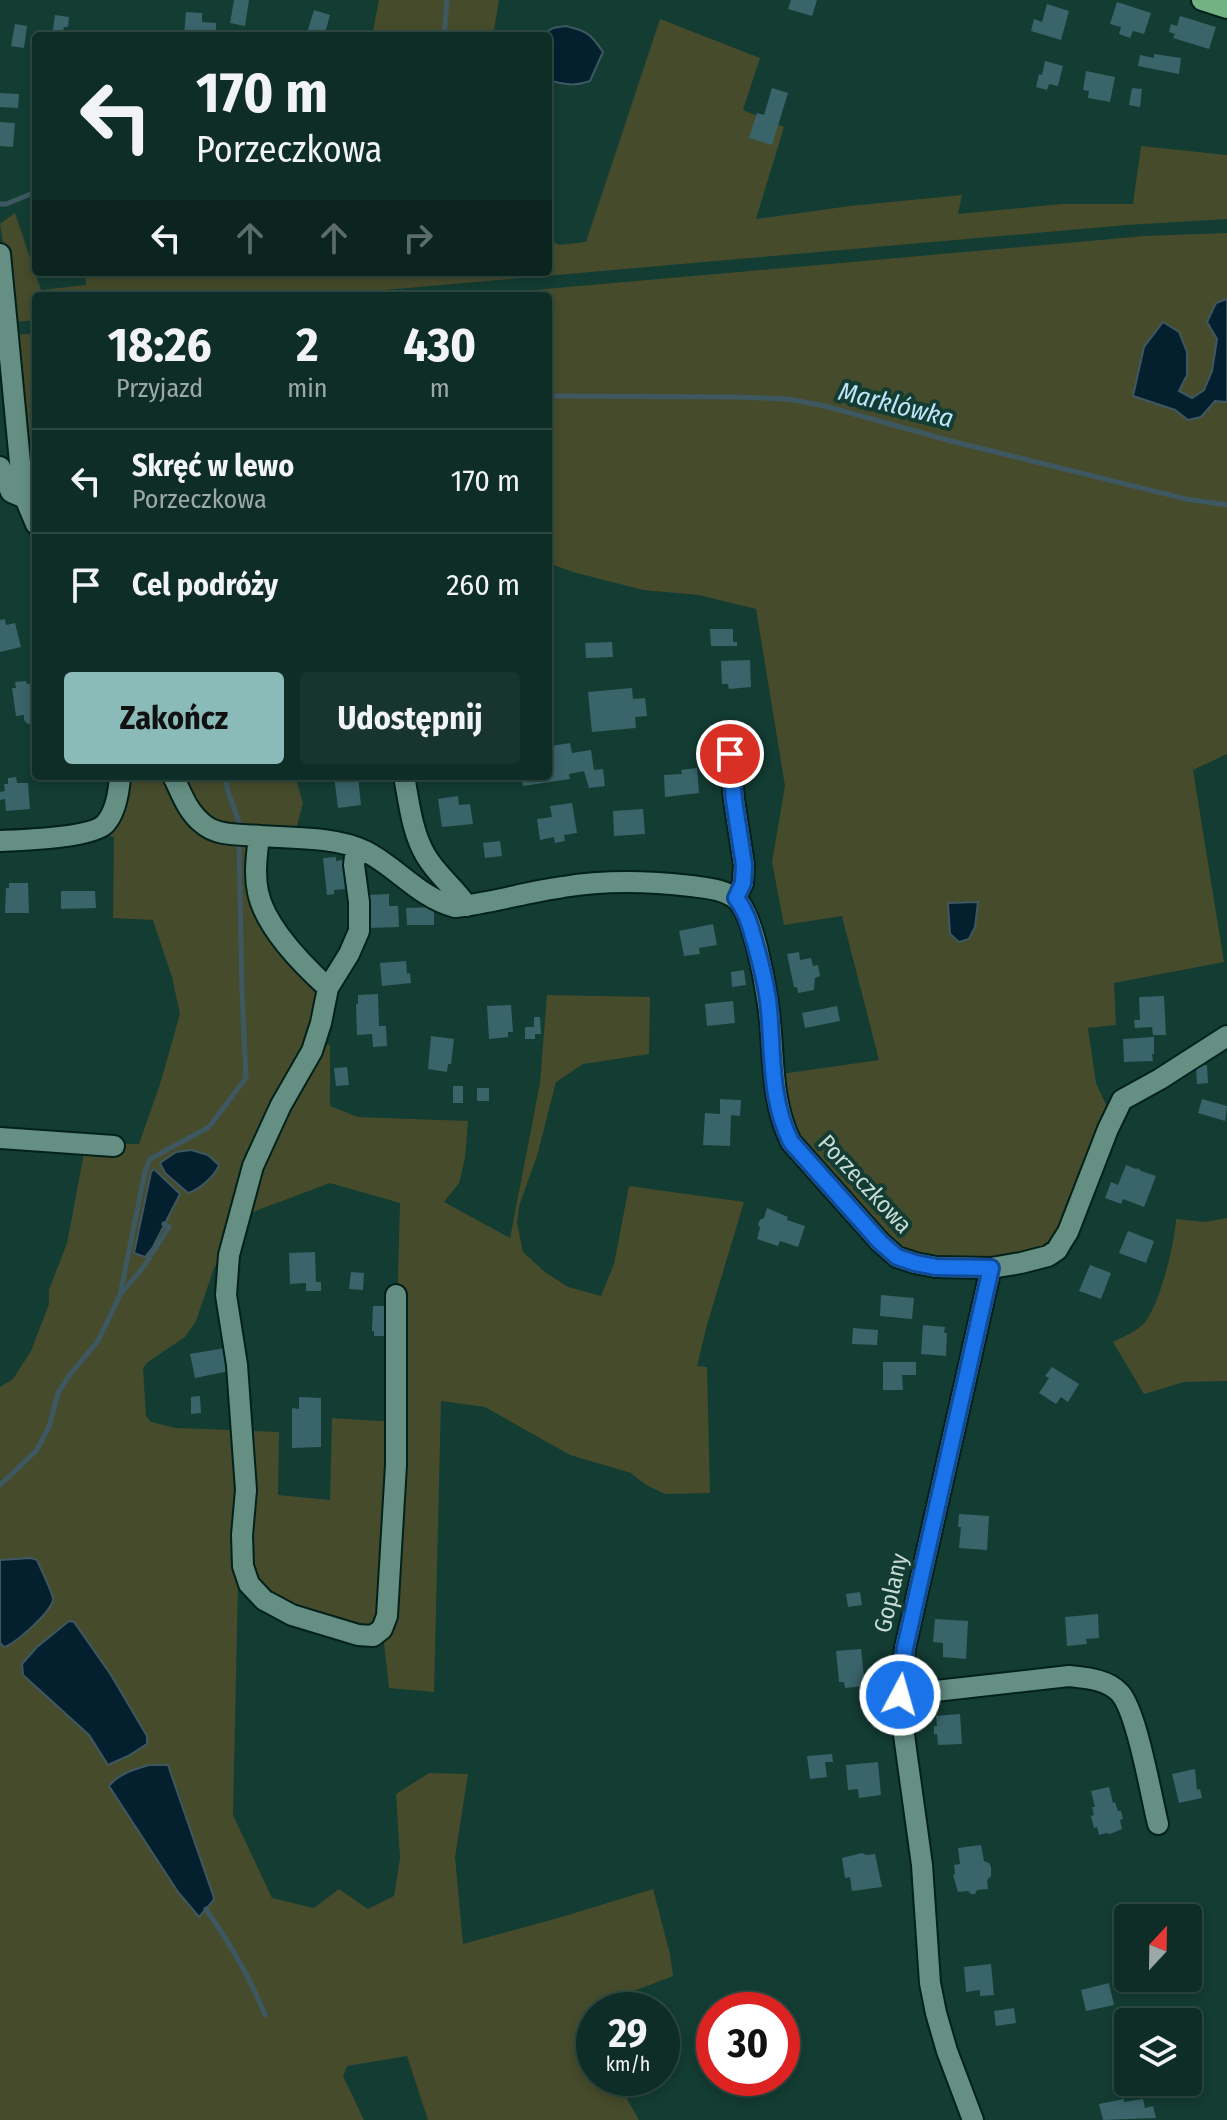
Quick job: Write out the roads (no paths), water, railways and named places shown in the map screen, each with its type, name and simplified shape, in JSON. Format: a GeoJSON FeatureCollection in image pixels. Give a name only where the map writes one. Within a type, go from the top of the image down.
{"type":"FeatureCollection","features":[{"type":"Feature","properties":{"kind":"main road"},"geometry":{"type":"LineString","coordinates":[[1204,0],[1227,8]]}},
{"type":"Feature","properties":{"kind":"street"},"geometry":{"type":"LineString","coordinates":[[0,254],[25,498],[32,515]]}},
{"type":"Feature","properties":{"kind":"street"},"geometry":{"type":"LineString","coordinates":[[0,467],[11,492],[25,498]]}},
{"type":"Feature","properties":{"kind":"street"},"geometry":{"type":"LineString","coordinates":[[175,780],[191,812],[204,826],[219,832],[307,839],[366,851],[458,913],[561,887],[607,881],[702,887],[736,898],[743,883],[744,865],[730,754]]}},
{"type":"Feature","properties":{"kind":"street"},"geometry":{"type":"LineString","coordinates":[[0,841],[97,830],[107,822],[114,808],[119,780]]}},
{"type":"Feature","properties":{"kind":"street"},"geometry":{"type":"LineString","coordinates":[[405,780],[412,818],[424,854],[458,892],[458,913]]}},
{"type":"Feature","properties":{"kind":"street"},"geometry":{"type":"LineString","coordinates":[[259,836],[256,871],[258,893],[265,914],[328,988]]}},
{"type":"Feature","properties":{"kind":"street"},"geometry":{"type":"LineString","coordinates":[[356,848],[354,865],[359,931],[328,988],[312,1051],[281,1105],[253,1166],[229,1255],[226,1295],[237,1365],[246,1490],[243,1566],[249,1584],[264,1600],[292,1615],[358,1635],[373,1636],[382,1629],[387,1616],[396,1465],[396,1295]]}},
{"type":"Feature","properties":{"kind":"street","name":"Porzeczkowa"},"geometry":{"type":"LineString","coordinates":[[736,898],[745,910],[758,953],[768,1005],[776,1099],[782,1124],[791,1142],[880,1242],[897,1257],[915,1263],[936,1267],[991,1268],[1034,1260],[1057,1250],[1068,1232],[1122,1100],[1227,1036]]}},
{"type":"Feature","properties":{"kind":"street"},"geometry":{"type":"LineString","coordinates":[[0,1138],[114,1146]]}},
{"type":"Feature","properties":{"kind":"street","name":"Goplany"},"geometry":{"type":"LineString","coordinates":[[973,2120],[947,2051],[930,1983],[922,1865],[900,1695],[905,1648],[991,1268]]}},
{"type":"Feature","properties":{"kind":"street"},"geometry":{"type":"LineString","coordinates":[[900,1695],[1069,1676],[1095,1678],[1120,1693],[1132,1716],[1158,1824]]}},
{"type":"Feature","properties":{"kind":"water"},"geometry":{"type":"Polygon","coordinates":[[[566,26],[588,34],[603,52],[590,81],[564,84],[552,81],[552,32],[548,32],[566,26]]]}},
{"type":"Feature","properties":{"kind":"water"},"geometry":{"type":"Polygon","coordinates":[[[1227,299],[1227,402],[1215,401],[1201,417],[1188,420],[1175,410],[1133,396],[1144,347],[1163,322],[1179,332],[1187,352],[1187,375],[1179,391],[1192,398],[1204,390],[1212,371],[1217,339],[1207,322],[1216,303],[1227,299]]]}},
{"type":"Feature","properties":{"kind":"water"},"geometry":{"type":"Polygon","coordinates":[[[978,902],[975,927],[969,939],[959,942],[950,934],[948,903],[978,902]]]}},
{"type":"Feature","properties":{"kind":"water"},"geometry":{"type":"Polygon","coordinates":[[[191,1150],[208,1155],[219,1165],[206,1182],[188,1193],[165,1173],[160,1163],[176,1152],[191,1150]]]}},
{"type":"Feature","properties":{"kind":"water"},"geometry":{"type":"Polygon","coordinates":[[[154,1169],[180,1194],[145,1257],[134,1253],[154,1169]]]}},
{"type":"Feature","properties":{"kind":"water"},"geometry":{"type":"Polygon","coordinates":[[[0,1560],[37,1560],[53,1600],[32,1627],[4,1647],[0,1643],[0,1560]]]}},
{"type":"Feature","properties":{"kind":"water"},"geometry":{"type":"Polygon","coordinates":[[[69,1621],[74,1622],[111,1675],[147,1736],[147,1744],[108,1765],[89,1735],[23,1675],[22,1664],[37,1647],[69,1621]]]}},
{"type":"Feature","properties":{"kind":"water"},"geometry":{"type":"Polygon","coordinates":[[[149,1765],[168,1765],[214,1898],[199,1917],[178,1892],[109,1786],[122,1775],[149,1765]]]}},
{"type":"Feature","properties":{"kind":"waterway"},"geometry":{"type":"LineString","coordinates":[[444,32],[447,0]]}},
{"type":"Feature","properties":{"kind":"waterway"},"geometry":{"type":"LineString","coordinates":[[0,204],[32,194]]}},
{"type":"Feature","properties":{"kind":"waterway","name":"Marklówka"},"geometry":{"type":"LineString","coordinates":[[552,396],[788,399],[1186,499],[1227,505]]}},
{"type":"Feature","properties":{"kind":"waterway"},"geometry":{"type":"LineString","coordinates":[[226,780],[239,822]]}},
{"type":"Feature","properties":{"kind":"waterway"},"geometry":{"type":"LineString","coordinates":[[120,1295],[150,1159],[209,1127],[246,1078],[239,843]]}},
{"type":"Feature","properties":{"kind":"waterway"},"geometry":{"type":"LineString","coordinates":[[0,1485],[36,1451],[49,1427],[58,1393],[98,1341],[120,1295],[144,1266],[169,1227],[164,1224]]}},
{"type":"Feature","properties":{"kind":"waterway"},"geometry":{"type":"LineString","coordinates":[[206,1909],[238,1960],[265,2015]]}}]}
